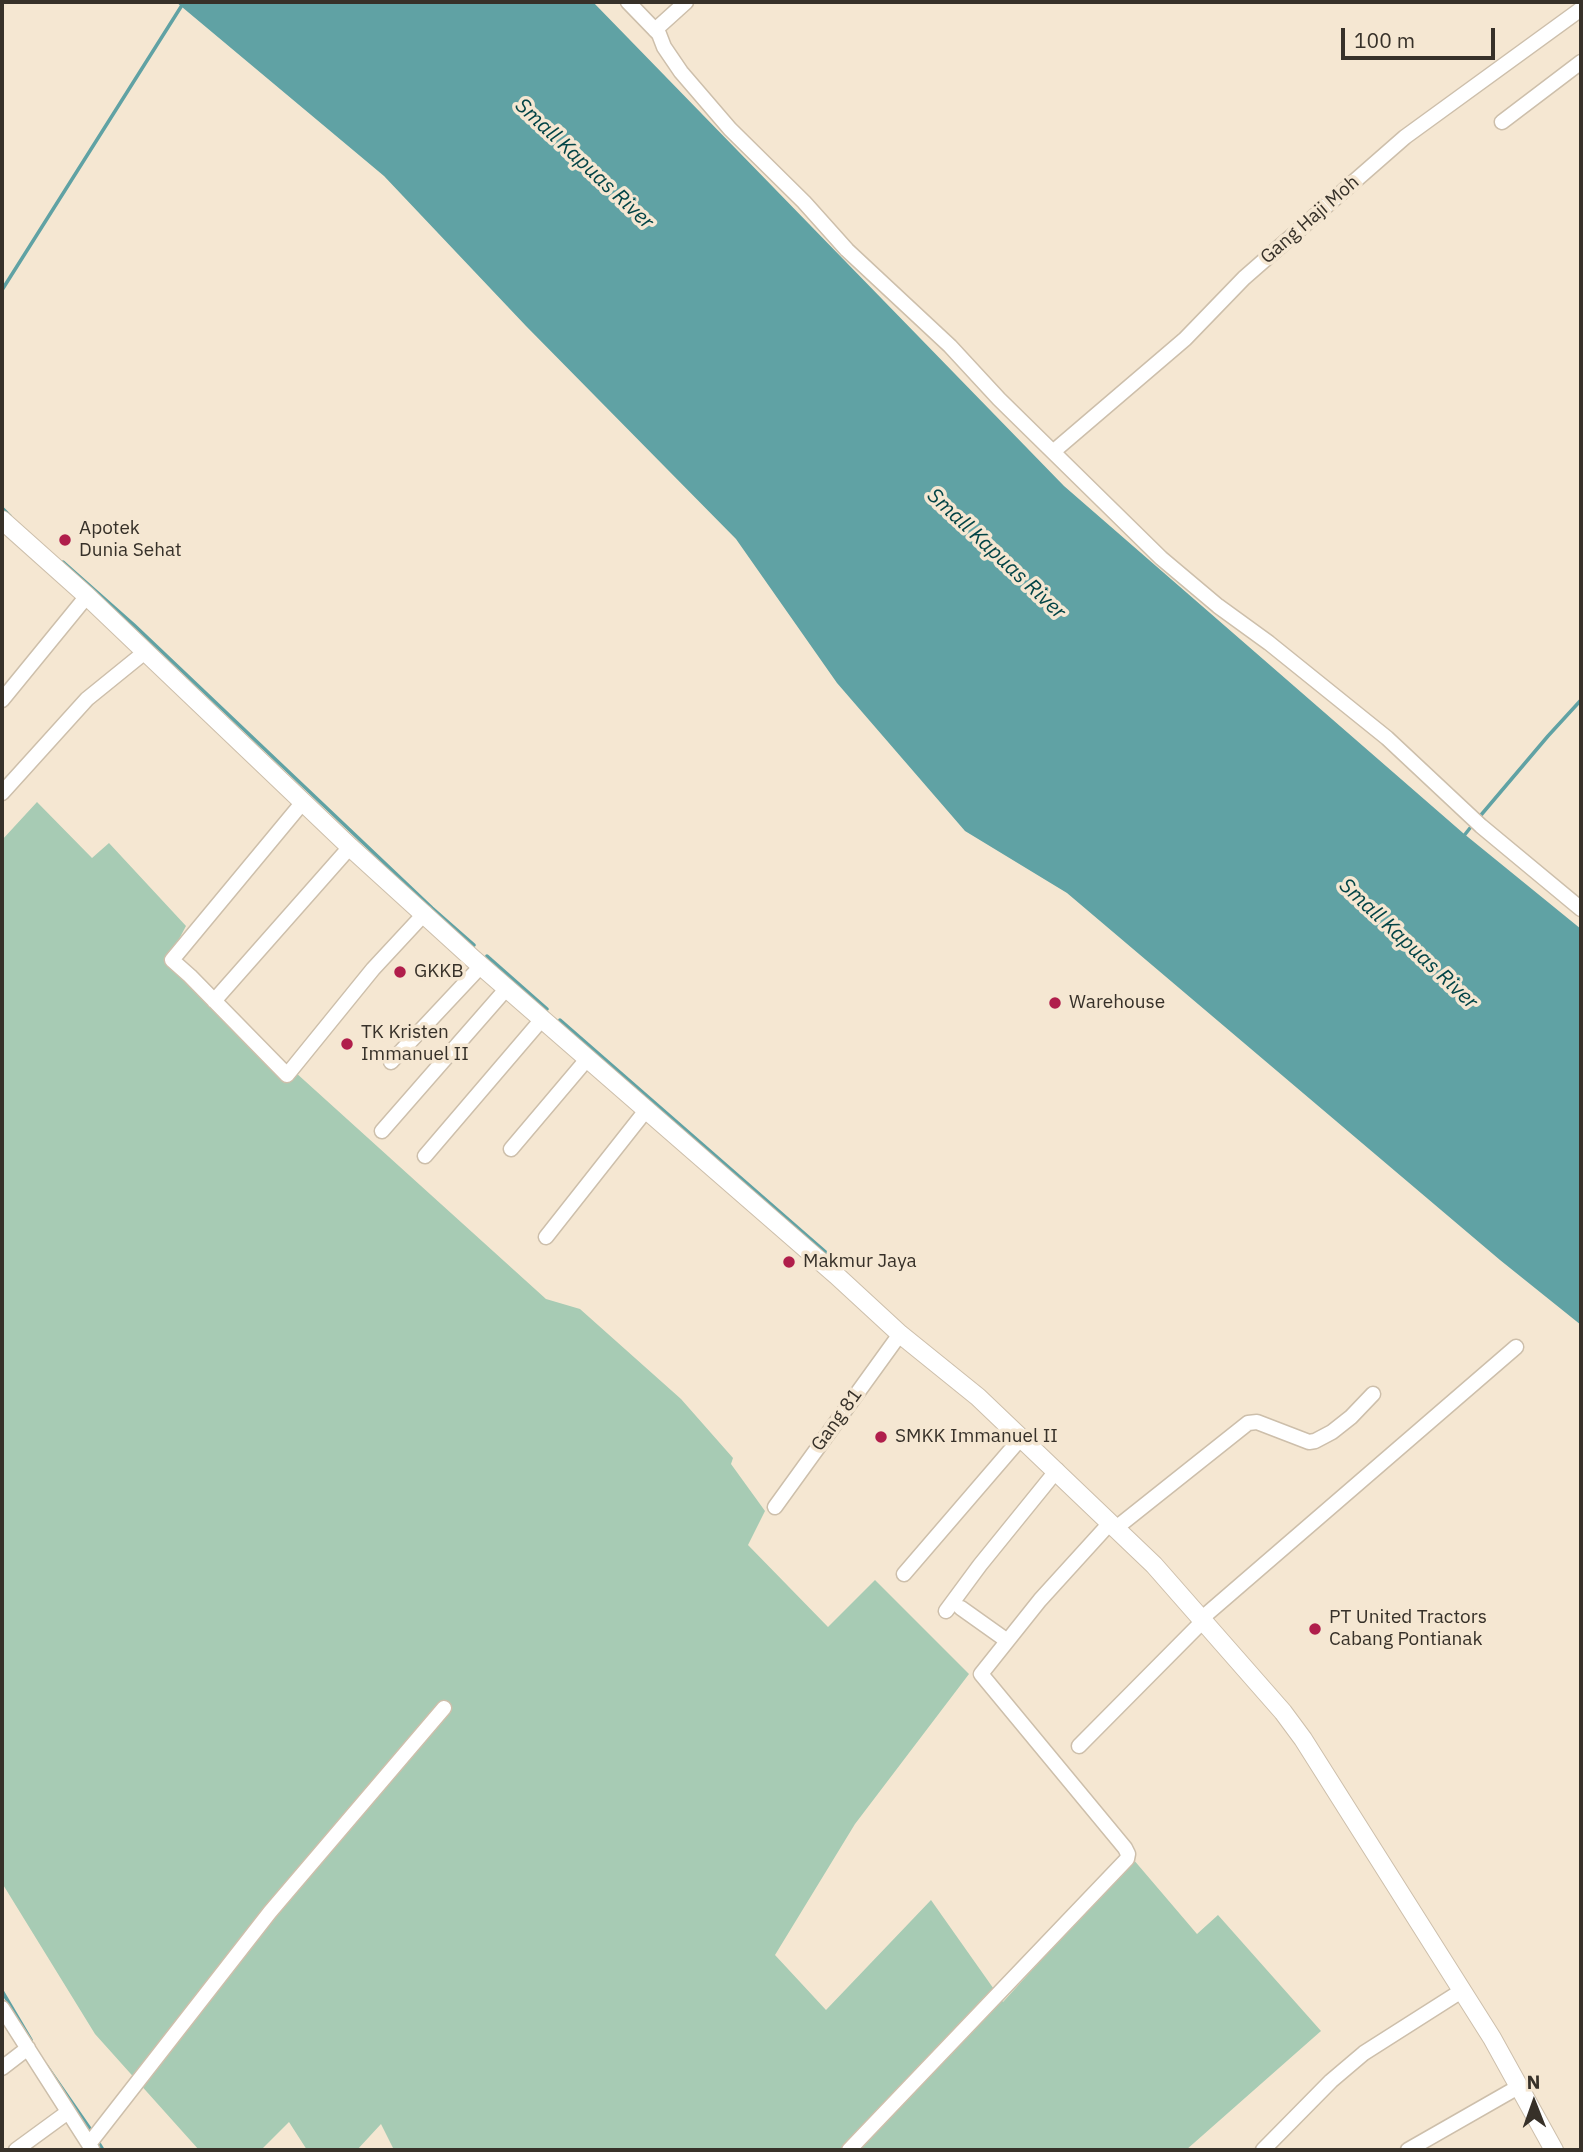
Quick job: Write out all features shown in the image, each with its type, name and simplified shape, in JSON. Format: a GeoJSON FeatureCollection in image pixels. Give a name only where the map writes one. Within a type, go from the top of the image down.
{"type":"FeatureCollection","features":[{"type":"Feature","properties":{"kind":"main road"},"geometry":{"type":"LineString","coordinates":[[2,522],[87,596],[350,847],[481,966],[853,1289],[900,1334],[978,1397],[1154,1565],[1283,1712],[1303,1739],[1462,1990],[1520,2086],[1554,2150]]}},
{"type":"Feature","properties":{"kind":"street"},"geometry":{"type":"LineString","coordinates":[[628,2],[655,30],[681,72],[730,129],[804,202],[847,250],[950,346],[999,399],[1110,508],[1187,581],[1387,738],[1481,826],[1581,909]]}},
{"type":"Feature","properties":{"kind":"street"},"geometry":{"type":"LineString","coordinates":[[655,30],[686,2]]}},
{"type":"Feature","properties":{"kind":"street","name":"Gang Haji Moh"},"geometry":{"type":"LineString","coordinates":[[1054,451],[1185,339],[1244,278],[1405,137],[1581,9]]}},
{"type":"Feature","properties":{"kind":"street"},"geometry":{"type":"LineString","coordinates":[[1502,122],[1581,62]]}},
{"type":"Feature","properties":{"kind":"street"},"geometry":{"type":"LineString","coordinates":[[2,700],[87,596]]}},
{"type":"Feature","properties":{"kind":"street"},"geometry":{"type":"LineString","coordinates":[[2,793],[87,699],[145,652]]}},
{"type":"Feature","properties":{"kind":"street"},"geometry":{"type":"LineString","coordinates":[[303,802],[172,960],[287,1075],[373,970],[425,913]]}},
{"type":"Feature","properties":{"kind":"street"},"geometry":{"type":"LineString","coordinates":[[214,1001],[350,847]]}},
{"type":"Feature","properties":{"kind":"street"},"geometry":{"type":"LineString","coordinates":[[391,1062],[481,966]]}},
{"type":"Feature","properties":{"kind":"street"},"geometry":{"type":"LineString","coordinates":[[382,1131],[507,988]]}},
{"type":"Feature","properties":{"kind":"street"},"geometry":{"type":"LineString","coordinates":[[425,1156],[543,1018]]}},
{"type":"Feature","properties":{"kind":"street"},"geometry":{"type":"LineString","coordinates":[[510,1149],[588,1058]]}},
{"type":"Feature","properties":{"kind":"street"},"geometry":{"type":"LineString","coordinates":[[546,1237],[646,1109]]}},
{"type":"Feature","properties":{"kind":"street","name":"Gang 81"},"geometry":{"type":"LineString","coordinates":[[775,1507],[900,1334]]}},
{"type":"Feature","properties":{"kind":"street"},"geometry":{"type":"LineString","coordinates":[[1079,1746],[1202,1620],[1516,1347]]}},
{"type":"Feature","properties":{"kind":"street"},"geometry":{"type":"LineString","coordinates":[[849,2150],[1127,1859],[1125,1848],[981,1674],[1040,1600],[1113,1526],[1248,1423],[1257,1422],[1315,1441],[1351,1417],[1373,1394]]}},
{"type":"Feature","properties":{"kind":"street"},"geometry":{"type":"LineString","coordinates":[[904,1574],[1021,1438]]}},
{"type":"Feature","properties":{"kind":"street"},"geometry":{"type":"LineString","coordinates":[[1006,1640],[953,1609],[980,1564],[1057,1470]]}},
{"type":"Feature","properties":{"kind":"street"},"geometry":{"type":"LineString","coordinates":[[2,2008],[91,2147],[270,1912],[444,1708]]}},
{"type":"Feature","properties":{"kind":"street"},"geometry":{"type":"LineString","coordinates":[[1263,2150],[1331,2081],[1364,2053],[1462,1990]]}},
{"type":"Feature","properties":{"kind":"street"},"geometry":{"type":"LineString","coordinates":[[2,2068],[28,2048]]}},
{"type":"Feature","properties":{"kind":"street"},"geometry":{"type":"LineString","coordinates":[[1408,2150],[1520,2086]]}},
{"type":"Feature","properties":{"kind":"street"},"geometry":{"type":"LineString","coordinates":[[16,2150],[68,2112]]}},
{"type":"Feature","properties":{"kind":"green space"},"geometry":{"type":"Polygon","coordinates":[[[37,802],[92,858],[109,843],[186,926],[169,958],[546,1299],[580,1309],[681,1399],[733,1458],[731,1464],[765,1511],[748,1545],[828,1627],[875,1580],[969,1674],[855,1824],[775,1955],[826,2010],[931,1900],[1003,2002],[1133,1859],[1197,1934],[1218,1915],[1321,2031],[1186,2150],[394,2150],[381,2124],[357,2150],[307,2150],[289,2122],[261,2150],[199,2150],[95,2034],[2,1883],[2,840],[37,802]]]}},
{"type":"Feature","properties":{"kind":"water","name":"Small Kapuas River"},"geometry":{"type":"Polygon","coordinates":[[[176,2],[593,2],[1064,486],[1463,833],[1581,929],[1581,1325],[1500,1260],[1067,893],[965,831],[837,683],[736,539],[526,326],[384,176],[176,2]]]}},
{"type":"Feature","properties":{"kind":"waterway"},"geometry":{"type":"LineString","coordinates":[[2,290],[184,2]]}},
{"type":"Feature","properties":{"kind":"waterway"},"geometry":{"type":"LineString","coordinates":[[2,508],[10,516]]}},
{"type":"Feature","properties":{"kind":"waterway"},"geometry":{"type":"LineString","coordinates":[[63,562],[134,625],[474,945]]}},
{"type":"Feature","properties":{"kind":"waterway"},"geometry":{"type":"LineString","coordinates":[[1481,815],[1581,700]]}},
{"type":"Feature","properties":{"kind":"waterway"},"geometry":{"type":"LineString","coordinates":[[1463,837],[1470,828]]}},
{"type":"Feature","properties":{"kind":"waterway"},"geometry":{"type":"LineString","coordinates":[[487,956],[547,1009]]}},
{"type":"Feature","properties":{"kind":"waterway"},"geometry":{"type":"LineString","coordinates":[[560,1020],[837,1262]]}},
{"type":"Feature","properties":{"kind":"waterway"},"geometry":{"type":"LineString","coordinates":[[2,1991],[31,2040]]}},
{"type":"Feature","properties":{"kind":"waterway"},"geometry":{"type":"LineString","coordinates":[[46,2065],[93,2133]]}},
{"type":"Feature","properties":{"kind":"waterway"},"geometry":{"type":"LineString","coordinates":[[97,2140],[103,2150]]}},
{"type":"Feature","properties":{"kind":"place","name":"Apotek Dunia Sehat"},"geometry":{"type":"Point","coordinates":[65,540]}},
{"type":"Feature","properties":{"kind":"place","name":"GKKB"},"geometry":{"type":"Point","coordinates":[400,972]}},
{"type":"Feature","properties":{"kind":"place","name":"Warehouse"},"geometry":{"type":"Point","coordinates":[1055,1003]}},
{"type":"Feature","properties":{"kind":"place","name":"TK Kristen Immanuel II"},"geometry":{"type":"Point","coordinates":[347,1044]}},
{"type":"Feature","properties":{"kind":"place","name":"Makmur Jaya"},"geometry":{"type":"Point","coordinates":[789,1262]}},
{"type":"Feature","properties":{"kind":"place","name":"SMKK Immanuel II"},"geometry":{"type":"Point","coordinates":[881,1437]}},
{"type":"Feature","properties":{"kind":"place","name":"PT United Tractors Cabang Pontianak"},"geometry":{"type":"Point","coordinates":[1315,1629]}}]}
